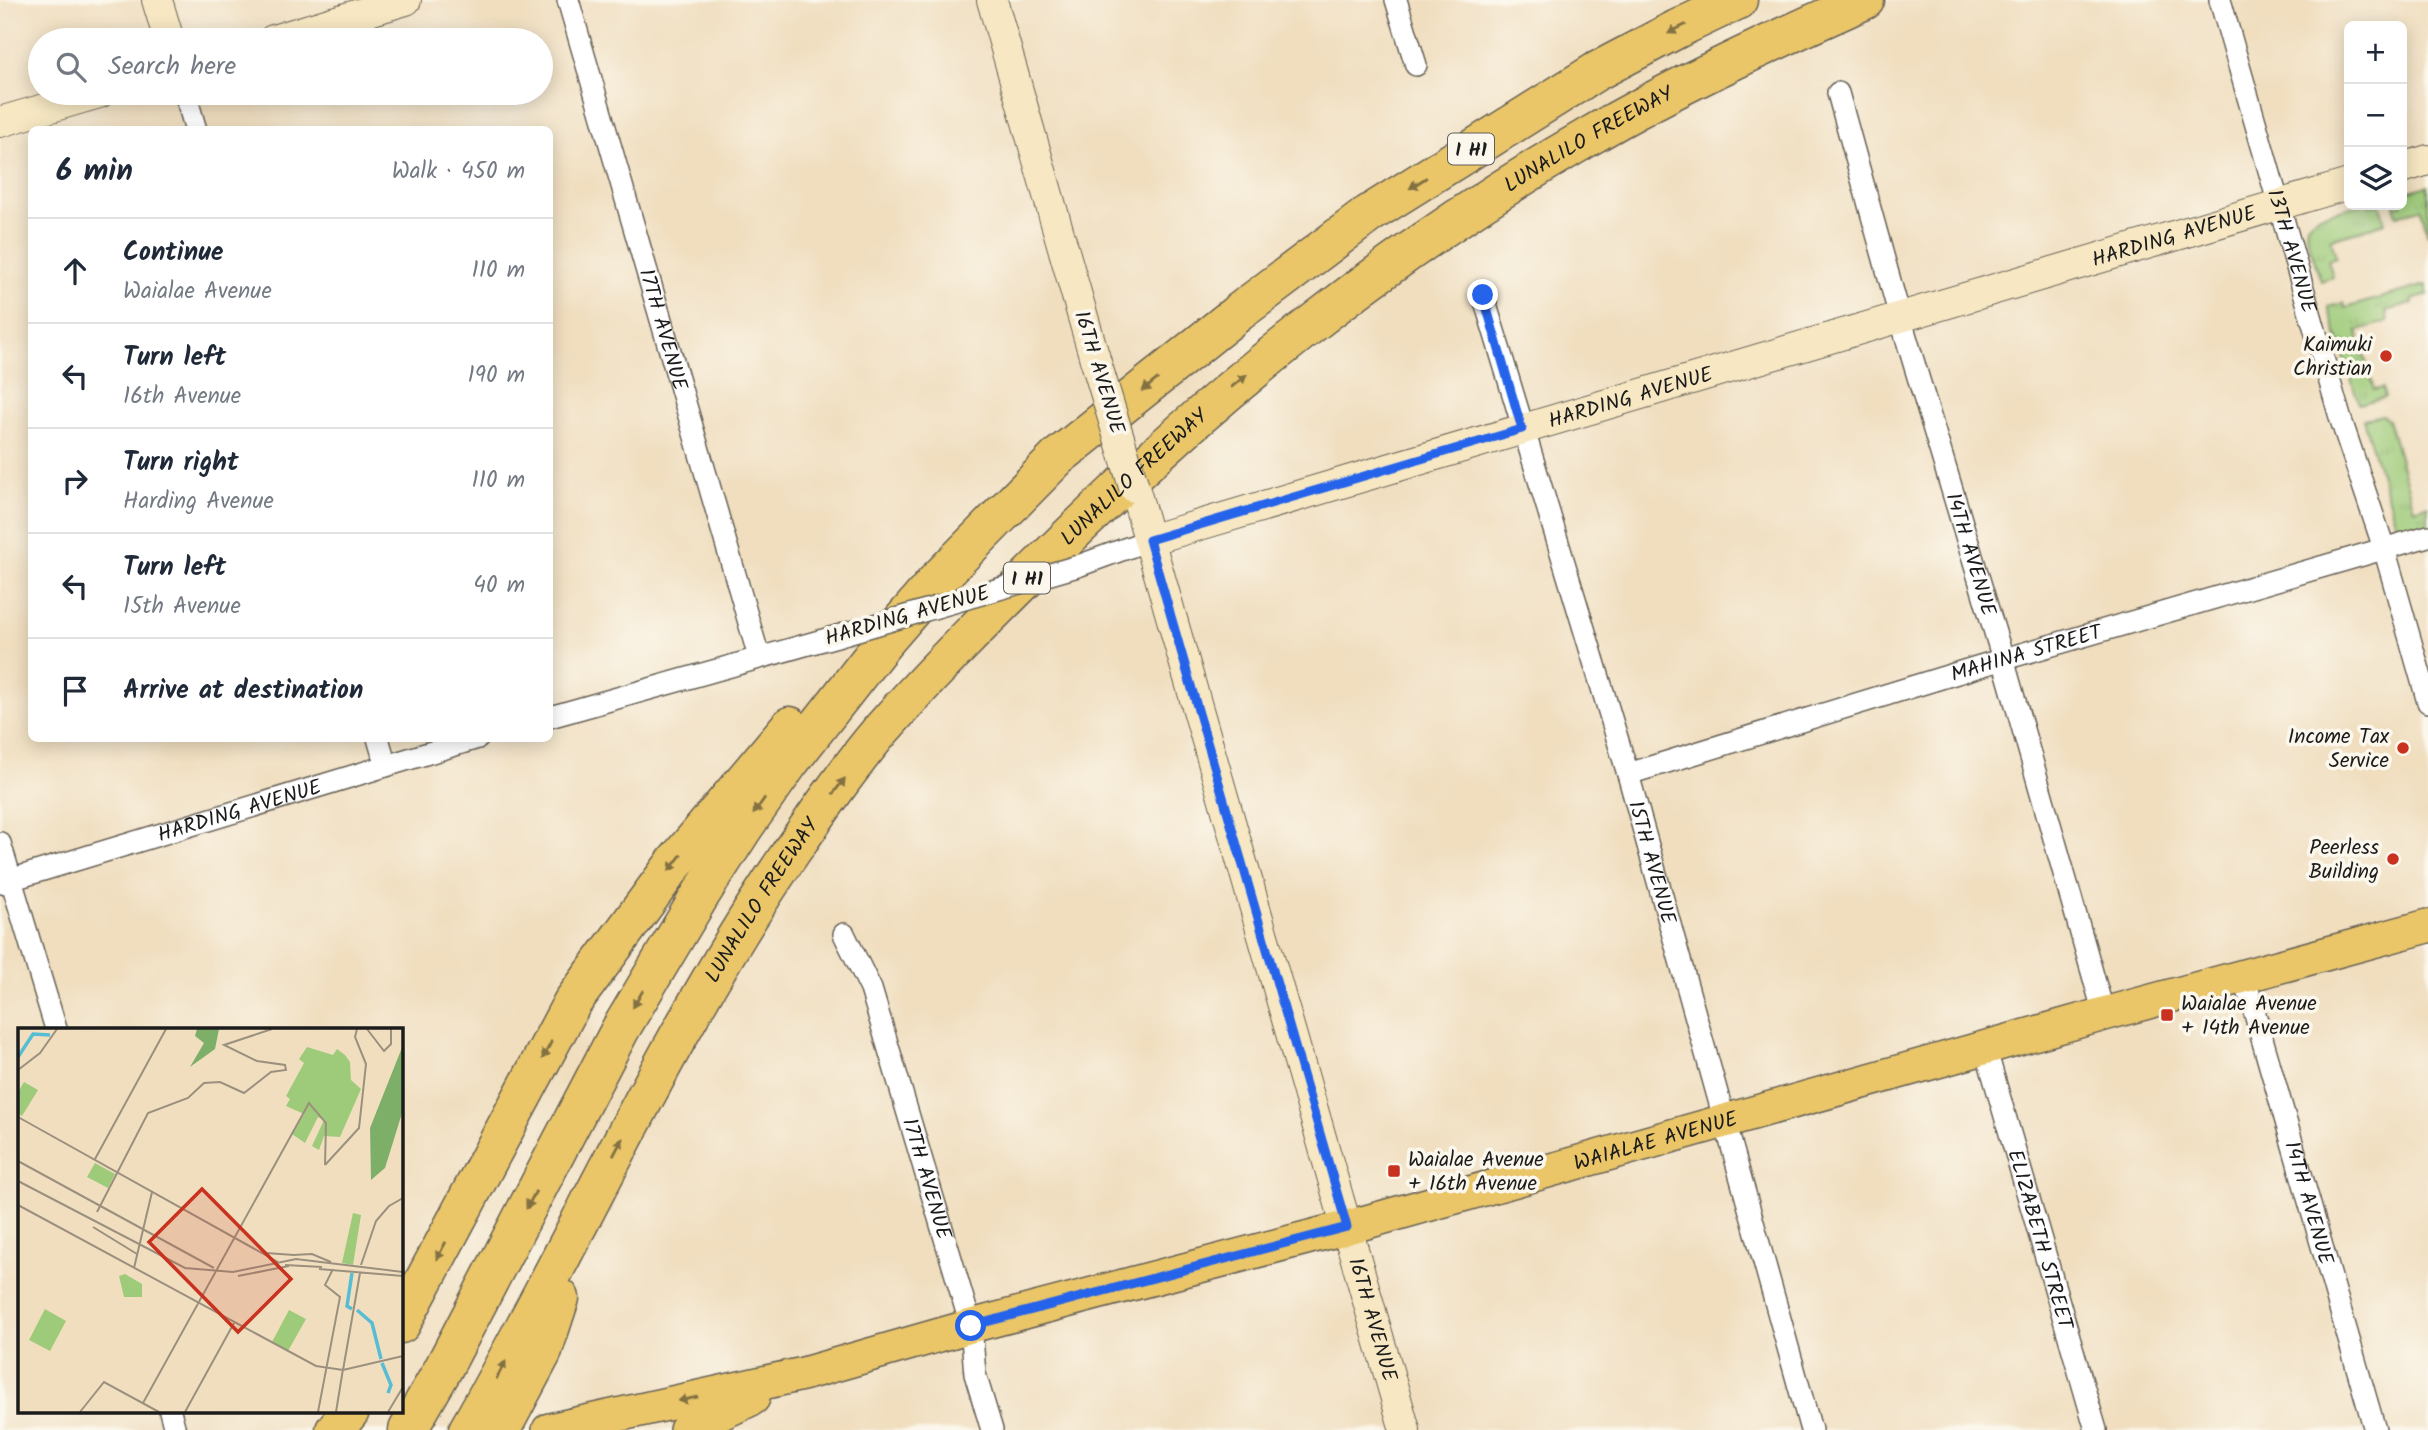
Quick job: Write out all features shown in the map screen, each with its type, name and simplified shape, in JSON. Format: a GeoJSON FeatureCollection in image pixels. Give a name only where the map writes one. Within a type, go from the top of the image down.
{"type":"FeatureCollection","features":[{"type":"Feature","properties":{"kind":"highway","name":"I H1"},"geometry":{"type":"LineString","coordinates":[[408,1430],[443,1369],[620,1030],[667,950],[744,827],[820,722],[940,577],[1058,457],[1239,312],[1369,214],[1597,71],[1738,0]]}},
{"type":"Feature","properties":{"kind":"highway","name":"LUNALILO FREEWAY"},"geometry":{"type":"LineString","coordinates":[[468,1430],[668,1054],[706,986],[789,855],[878,733],[985,620],[1102,502],[1226,391],[1345,296],[1466,212],[1590,136],[1731,60],[1865,0]]}},
{"type":"Feature","properties":{"kind":"highway"},"geometry":{"type":"LineString","coordinates":[[402,1322],[572,1003],[674,864],[749,772],[846,662],[951,553],[1058,457]]}},
{"type":"Feature","properties":{"kind":"highway"},"geometry":{"type":"LineString","coordinates":[[501,1430],[542,1353],[595,1191]]}},
{"type":"Feature","properties":{"kind":"highway"},"geometry":{"type":"LineString","coordinates":[[335,1430],[349,1412]]}},
{"type":"Feature","properties":{"kind":"main road","name":"WAIALAE AVENUE"},"geometry":{"type":"LineString","coordinates":[[549,1430],[803,1374],[971,1326],[1347,1227],[1985,1047],[2428,926]]}},
{"type":"Feature","properties":{"kind":"main road","name":"WAIALAE AVENUE"},"geometry":{"type":"LineString","coordinates":[[687,1430],[803,1374]]}},
{"type":"Feature","properties":{"kind":"street"},"geometry":{"type":"LineString","coordinates":[[157,0],[165,28]]}},
{"type":"Feature","properties":{"kind":"street"},"geometry":{"type":"LineString","coordinates":[[313,28],[406,0]]}},
{"type":"Feature","properties":{"kind":"street","name":"17TH AVENUE"},"geometry":{"type":"LineString","coordinates":[[568,0],[760,657]]}},
{"type":"Feature","properties":{"kind":"street","name":"16TH AVENUE"},"geometry":{"type":"LineString","coordinates":[[992,0],[1405,1430]]}},
{"type":"Feature","properties":{"kind":"street"},"geometry":{"type":"LineString","coordinates":[[1396,0],[1416,65]]}},
{"type":"Feature","properties":{"kind":"street","name":"13TH AVENUE"},"geometry":{"type":"LineString","coordinates":[[2220,0],[2340,417],[2384,548],[2428,702]]}},
{"type":"Feature","properties":{"kind":"street","name":"14TH AVENUE"},"geometry":{"type":"LineString","coordinates":[[1838,93],[1900,317],[2003,659],[2104,1014]]}},
{"type":"Feature","properties":{"kind":"street"},"geometry":{"type":"LineString","coordinates":[[0,122],[58,105]]}},
{"type":"Feature","properties":{"kind":"street"},"geometry":{"type":"LineString","coordinates":[[189,105],[195,126]]}},
{"type":"Feature","properties":{"kind":"street"},"geometry":{"type":"LineString","coordinates":[[2407,166],[2428,160]]}},
{"type":"Feature","properties":{"kind":"street","name":"HARDING AVENUE"},"geometry":{"type":"LineString","coordinates":[[553,716],[1078,566],[1149,540],[2344,185]]}},
{"type":"Feature","properties":{"kind":"street","name":"15TH AVENUE"},"geometry":{"type":"LineString","coordinates":[[1483,295],[1628,774],[1811,1430]]}},
{"type":"Feature","properties":{"kind":"street","name":"MAHINA STREET"},"geometry":{"type":"LineString","coordinates":[[1628,774],[2003,659],[2428,536]]}},
{"type":"Feature","properties":{"kind":"street"},"geometry":{"type":"LineString","coordinates":[[379,742],[386,766]]}},
{"type":"Feature","properties":{"kind":"street","name":"HARDING AVENUE"},"geometry":{"type":"LineString","coordinates":[[6,882],[465,742]]}},
{"type":"Feature","properties":{"kind":"street"},"geometry":{"type":"LineString","coordinates":[[0,843],[6,882],[56,1028]]}},
{"type":"Feature","properties":{"kind":"street","name":"17TH AVENUE"},"geometry":{"type":"LineString","coordinates":[[845,934],[870,989],[971,1326],[975,1374],[992,1430]]}},
{"type":"Feature","properties":{"kind":"street","name":"14TH AVENUE"},"geometry":{"type":"LineString","coordinates":[[2244,976],[2375,1430]]}},
{"type":"Feature","properties":{"kind":"street","name":"ELIZABETH STREET"},"geometry":{"type":"LineString","coordinates":[[1985,1047],[2096,1430]]}},
{"type":"Feature","properties":{"kind":"street"},"geometry":{"type":"LineString","coordinates":[[170,1412],[175,1430]]}},
{"type":"Feature","properties":{"kind":"green space"},"geometry":{"type":"Polygon","coordinates":[[[2428,186],[2428,236],[2421,209],[2397,215],[2396,210],[2407,210],[2407,192],[2428,186]]]}},
{"type":"Feature","properties":{"kind":"green space"},"geometry":{"type":"Polygon","coordinates":[[[2344,209],[2381,210],[2385,223],[2331,239],[2336,257],[2328,260],[2333,277],[2321,281],[2306,235],[2307,224],[2320,215],[2344,209]]]}},
{"type":"Feature","properties":{"kind":"green space"},"geometry":{"type":"Polygon","coordinates":[[[2426,285],[2428,295],[2412,300],[2413,303],[2386,311],[2388,321],[2357,331],[2374,390],[2383,388],[2385,397],[2359,404],[2328,307],[2343,303],[2345,308],[2426,285]]]}},
{"type":"Feature","properties":{"kind":"green space"},"geometry":{"type":"Polygon","coordinates":[[[2382,415],[2388,419],[2414,509],[2428,505],[2428,527],[2407,532],[2396,524],[2363,419],[2382,415]]]}},
{"type":"Feature","properties":{"kind":"place","name":"Kaimuki Christian"},"geometry":{"type":"Point","coordinates":[2386,356]}},
{"type":"Feature","properties":{"kind":"place","name":"Income Tax Service"},"geometry":{"type":"Point","coordinates":[2403,748]}},
{"type":"Feature","properties":{"kind":"place","name":"Peerless Building"},"geometry":{"type":"Point","coordinates":[2393,859]}},
{"type":"Feature","properties":{"kind":"place","name":"Waialae Avenue + 14th Avenue"},"geometry":{"type":"Point","coordinates":[2167,1015]}},
{"type":"Feature","properties":{"kind":"place","name":"Waialae Avenue + 16th Avenue"},"geometry":{"type":"Point","coordinates":[1394,1171]}},
{"type":"Feature","properties":{"kind":"route"},"geometry":{"type":"LineString","coordinates":[[971,1326],[1347,1227],[1149,540],[1522,429],[1483,295]]}}]}
